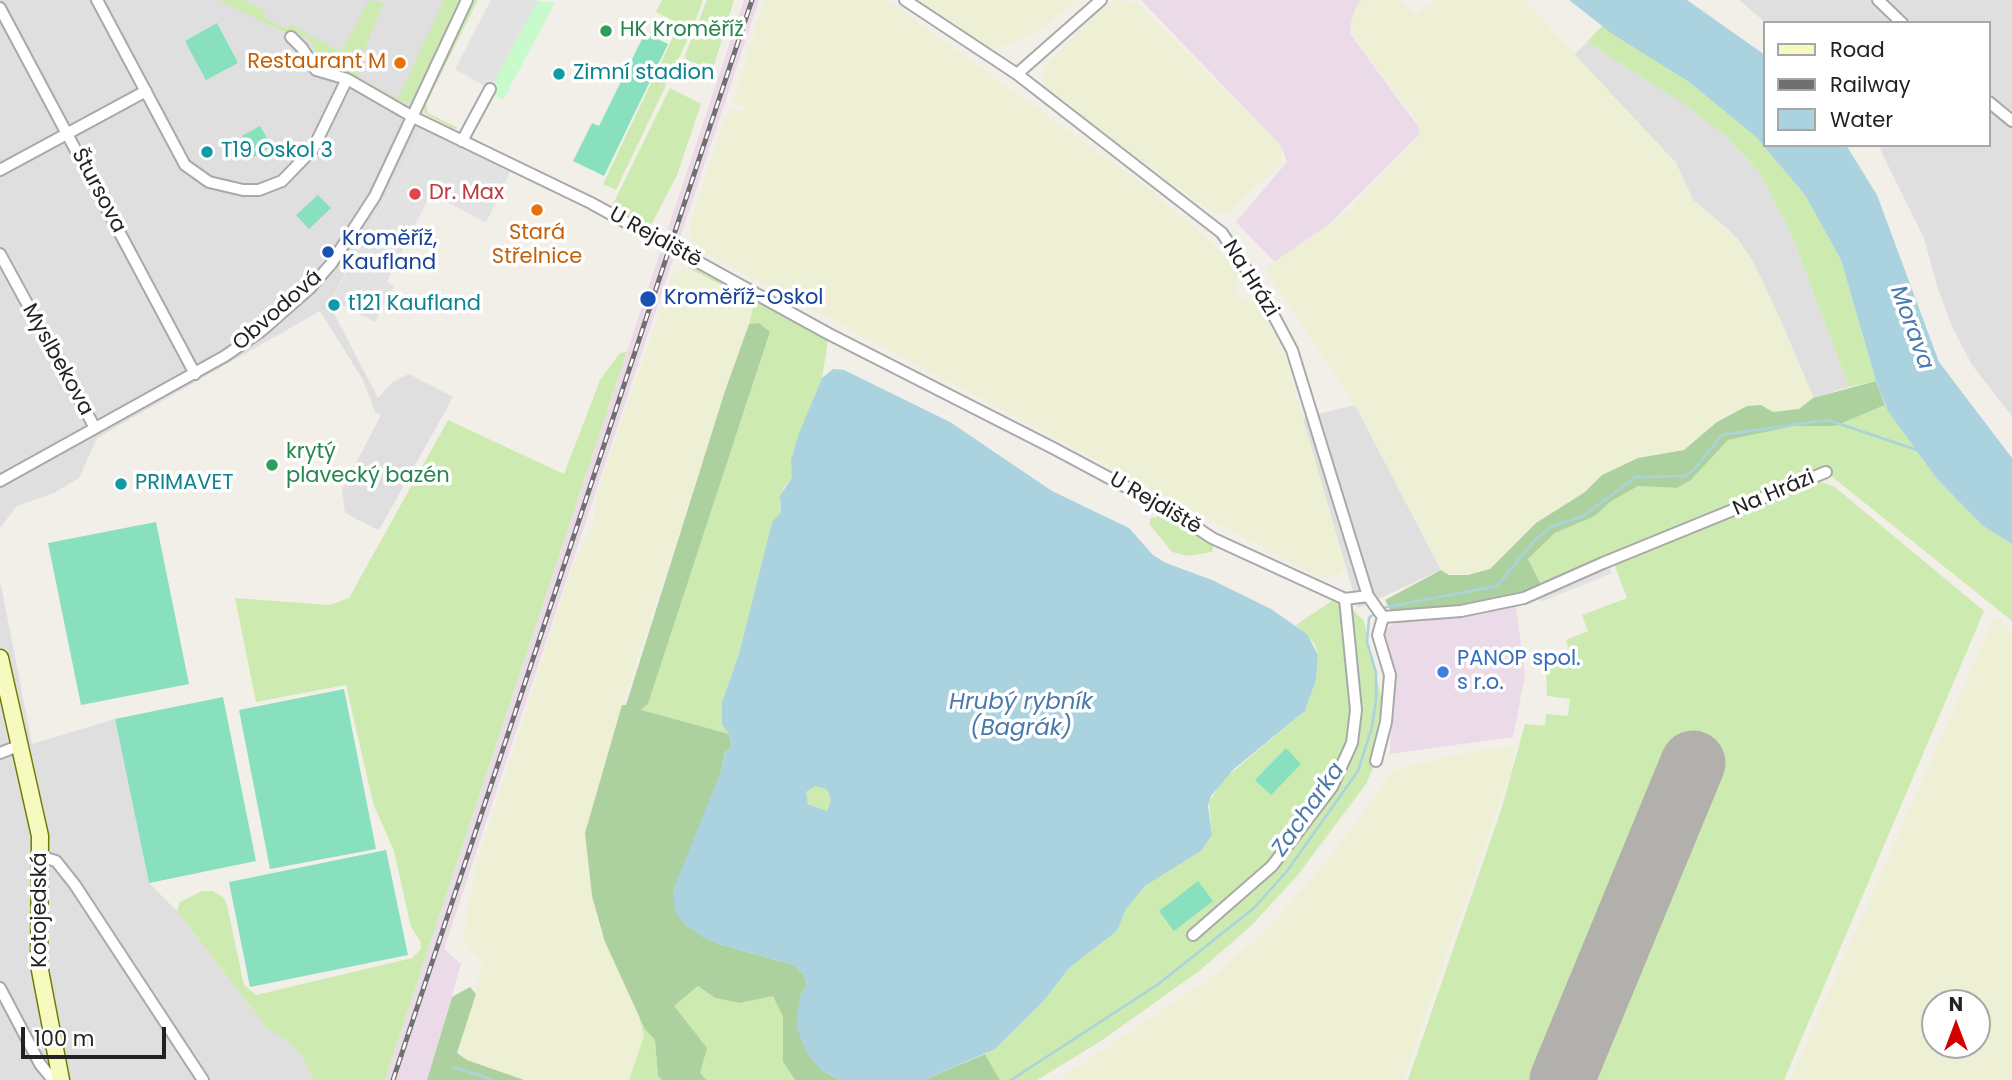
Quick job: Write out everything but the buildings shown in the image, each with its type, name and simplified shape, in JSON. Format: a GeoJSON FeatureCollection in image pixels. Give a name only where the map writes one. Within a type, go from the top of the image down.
{"type":"FeatureCollection","features":[{"type":"Feature","properties":{"kind":"main road","name":"Kotojedská"},"geometry":{"type":"LineString","coordinates":[[0,658],[18,746],[38,822],[42,857],[39,965],[61,1080]]}},
{"type":"Feature","properties":{"kind":"street"},"geometry":{"type":"LineString","coordinates":[[97,0],[185,165],[209,182],[234,191],[259,190],[282,181],[313,149],[346,79]]}},
{"type":"Feature","properties":{"kind":"street","name":"Obvodová"},"geometry":{"type":"LineString","coordinates":[[0,481],[195,374],[261,331],[331,264],[358,227],[467,0]]}},
{"type":"Feature","properties":{"kind":"street","name":"Na Hrázi"},"geometry":{"type":"LineString","coordinates":[[905,0],[1017,74],[1222,233],[1252,279],[1292,350],[1371,600],[1382,616],[1461,611],[1524,598],[1826,472]]}},
{"type":"Feature","properties":{"kind":"street"},"geometry":{"type":"LineString","coordinates":[[1017,74],[1101,0]]}},
{"type":"Feature","properties":{"kind":"street"},"geometry":{"type":"LineString","coordinates":[[1878,0],[1900,21]]}},
{"type":"Feature","properties":{"kind":"street","name":"Štursova"},"geometry":{"type":"LineString","coordinates":[[0,8],[195,374]]}},
{"type":"Feature","properties":{"kind":"street","name":"U Rejdiště"},"geometry":{"type":"LineString","coordinates":[[291,37],[302,48],[316,70],[346,79],[413,117],[591,203],[829,334],[1054,448],[1173,512],[1212,538],[1345,599]]}},
{"type":"Feature","properties":{"kind":"street"},"geometry":{"type":"LineString","coordinates":[[462,141],[490,89]]}},
{"type":"Feature","properties":{"kind":"street"},"geometry":{"type":"LineString","coordinates":[[0,170],[146,91]]}},
{"type":"Feature","properties":{"kind":"street"},"geometry":{"type":"LineString","coordinates":[[1991,104],[2012,121]]}},
{"type":"Feature","properties":{"kind":"street","name":"Myslbekova"},"geometry":{"type":"LineString","coordinates":[[0,254],[94,428]]}},
{"type":"Feature","properties":{"kind":"street"},"geometry":{"type":"LineString","coordinates":[[1193,935],[1272,866],[1332,787],[1352,743],[1356,710],[1345,599],[1371,600]]}},
{"type":"Feature","properties":{"kind":"street"},"geometry":{"type":"LineString","coordinates":[[1376,761],[1387,722],[1390,675],[1378,635],[1382,616]]}},
{"type":"Feature","properties":{"kind":"street"},"geometry":{"type":"LineString","coordinates":[[0,753],[18,746]]}},
{"type":"Feature","properties":{"kind":"street"},"geometry":{"type":"LineString","coordinates":[[42,857],[56,861],[75,885],[203,1080]]}},
{"type":"Feature","properties":{"kind":"street"},"geometry":{"type":"LineString","coordinates":[[0,988],[40,1065],[52,1080]]}},
{"type":"Feature","properties":{"kind":"shaded area"},"geometry":{"type":"Polygon","coordinates":[[[0,0],[471,0],[424,101],[422,128],[329,304],[378,398],[393,382],[409,374],[453,397],[379,530],[345,513],[342,490],[381,415],[375,412],[363,380],[320,311],[97,438],[79,478],[54,493],[17,506],[0,528],[0,0]]]}},
{"type":"Feature","properties":{"kind":"shaded area"},"geometry":{"type":"Polygon","coordinates":[[[491,0],[538,0],[490,89],[455,69],[491,0]]]}},
{"type":"Feature","properties":{"kind":"shaded area"},"geometry":{"type":"Polygon","coordinates":[[[744,0],[759,0],[444,949],[461,964],[427,1080],[385,1080],[744,0]]]}},
{"type":"Feature","properties":{"kind":"shaded area"},"geometry":{"type":"Polygon","coordinates":[[[1141,0],[1362,0],[1357,5],[1350,26],[1351,35],[1420,129],[1420,134],[1327,226],[1275,262],[1236,222],[1287,162],[1281,146],[1141,0]]]}},
{"type":"Feature","properties":{"kind":"shaded area"},"geometry":{"type":"Polygon","coordinates":[[[1739,0],[2012,0],[2012,416],[1972,365],[1952,326],[1938,289],[1924,238],[1879,147],[1991,147],[1991,21],[1764,21],[1739,0]]]}},
{"type":"Feature","properties":{"kind":"shaded area"},"geometry":{"type":"Polygon","coordinates":[[[1587,42],[1683,102],[1727,137],[1760,173],[1791,233],[1849,387],[1813,398],[1751,258],[1729,230],[1693,200],[1676,163],[1574,55],[1587,42]]]}},
{"type":"Feature","properties":{"kind":"shaded area"},"geometry":{"type":"Polygon","coordinates":[[[422,128],[510,172],[486,223],[431,193],[387,282],[394,287],[375,322],[332,300],[422,128]]]}},
{"type":"Feature","properties":{"kind":"shaded area"},"geometry":{"type":"Polygon","coordinates":[[[1355,405],[1441,570],[1358,608],[1302,418],[1355,405]]]}},
{"type":"Feature","properties":{"kind":"shaded area"},"geometry":{"type":"Polygon","coordinates":[[[1610,567],[1612,573],[1541,602],[1538,595],[1610,567]]]}},
{"type":"Feature","properties":{"kind":"shaded area"},"geometry":{"type":"Polygon","coordinates":[[[0,580],[32,744],[115,719],[149,883],[177,911],[267,1028],[289,1041],[302,1056],[314,1080],[0,1080],[0,580]]]}},
{"type":"Feature","properties":{"kind":"shaded area"},"geometry":{"type":"Polygon","coordinates":[[[1510,604],[1516,606],[1525,675],[1513,737],[1390,754],[1393,673],[1382,633],[1400,618],[1510,604]]]}},
{"type":"Feature","properties":{"kind":"green space"},"geometry":{"type":"Polygon","coordinates":[[[218,0],[244,0],[266,11],[264,17],[287,29],[290,24],[341,52],[369,0],[384,3],[357,66],[359,78],[398,98],[444,0],[461,0],[417,95],[408,104],[351,76],[346,67],[347,60],[342,58],[337,69],[327,70],[307,36],[302,38],[298,32],[292,36],[218,0]]]}},
{"type":"Feature","properties":{"kind":"green space"},"geometry":{"type":"Polygon","coordinates":[[[471,0],[478,0],[426,104],[428,113],[458,128],[455,129],[425,114],[423,107],[471,0]]]}},
{"type":"Feature","properties":{"kind":"green space"},"geometry":{"type":"Polygon","coordinates":[[[535,0],[555,3],[503,100],[487,92],[535,0]]]}},
{"type":"Feature","properties":{"kind":"green space"},"geometry":{"type":"Polygon","coordinates":[[[662,0],[703,0],[692,30],[656,12],[662,0]]]}},
{"type":"Feature","properties":{"kind":"green space"},"geometry":{"type":"Polygon","coordinates":[[[707,0],[734,0],[712,72],[684,58],[707,0]]]}},
{"type":"Feature","properties":{"kind":"green space"},"geometry":{"type":"Polygon","coordinates":[[[765,0],[887,0],[1146,187],[1218,248],[1237,273],[1236,296],[1259,304],[1285,355],[1345,565],[1341,574],[1322,578],[1305,570],[694,247],[689,228],[723,124],[731,109],[742,112],[744,107],[732,103],[765,0]]]}},
{"type":"Feature","properties":{"kind":"green space"},"geometry":{"type":"Polygon","coordinates":[[[920,0],[1077,0],[1040,30],[994,50],[920,0]]]}},
{"type":"Feature","properties":{"kind":"green space"},"geometry":{"type":"Polygon","coordinates":[[[1116,0],[1137,3],[1281,146],[1282,162],[1227,213],[1216,214],[1202,206],[1045,90],[1042,76],[1045,66],[1099,9],[1116,0]]]}},
{"type":"Feature","properties":{"kind":"green space"},"geometry":{"type":"Polygon","coordinates":[[[1362,0],[1400,0],[1416,15],[1435,0],[1523,0],[1527,3],[1676,163],[1693,200],[1739,240],[1756,267],[1782,323],[1813,396],[1811,402],[1799,409],[1782,412],[1773,412],[1761,405],[1729,414],[1684,450],[1638,458],[1602,475],[1585,492],[1536,523],[1490,569],[1468,575],[1443,573],[1364,420],[1265,268],[1349,211],[1420,134],[1417,120],[1353,37],[1350,26],[1357,5],[1362,0]]]}},
{"type":"Feature","properties":{"kind":"green space"},"geometry":{"type":"Polygon","coordinates":[[[217,23],[238,63],[206,80],[185,41],[217,23]]]}},
{"type":"Feature","properties":{"kind":"green space"},"geometry":{"type":"Polygon","coordinates":[[[1602,26],[1689,82],[1756,137],[1805,195],[1841,260],[1876,381],[1849,387],[1791,233],[1760,173],[1727,137],[1683,103],[1587,42],[1602,26]]]}},
{"type":"Feature","properties":{"kind":"green space"},"geometry":{"type":"Polygon","coordinates":[[[645,33],[668,44],[604,176],[573,161],[592,123],[599,126],[645,33]]]}},
{"type":"Feature","properties":{"kind":"green space"},"geometry":{"type":"Polygon","coordinates":[[[675,33],[688,39],[616,190],[603,184],[675,33]]]}},
{"type":"Feature","properties":{"kind":"green space"},"geometry":{"type":"Polygon","coordinates":[[[670,88],[701,104],[677,175],[650,227],[612,206],[670,88]]]}},
{"type":"Feature","properties":{"kind":"green space"},"geometry":{"type":"Polygon","coordinates":[[[260,126],[272,146],[254,157],[242,136],[260,126]]]}},
{"type":"Feature","properties":{"kind":"green space"},"geometry":{"type":"Polygon","coordinates":[[[318,195],[331,208],[309,229],[296,215],[318,195]]]}},
{"type":"Feature","properties":{"kind":"green space"},"geometry":{"type":"Polygon","coordinates":[[[689,265],[705,266],[829,334],[822,378],[792,455],[792,477],[784,487],[780,502],[781,513],[772,522],[739,654],[722,702],[722,725],[729,734],[640,711],[648,704],[770,333],[759,323],[749,324],[753,308],[748,299],[688,268],[689,265]]]}},
{"type":"Feature","properties":{"kind":"green space"},"geometry":{"type":"Polygon","coordinates":[[[683,268],[748,299],[753,308],[622,705],[585,833],[592,896],[605,942],[636,1007],[644,1036],[629,1080],[524,1080],[467,1060],[457,1048],[473,1005],[482,960],[468,948],[463,937],[475,870],[571,569],[593,524],[597,494],[667,289],[675,270],[683,268]]]}},
{"type":"Feature","properties":{"kind":"green space"},"geometry":{"type":"Polygon","coordinates":[[[759,323],[770,332],[648,704],[641,710],[729,734],[732,746],[725,753],[721,771],[702,936],[719,944],[794,965],[804,975],[807,985],[800,997],[820,1069],[839,1080],[795,1080],[783,1062],[783,1017],[773,996],[739,1003],[715,998],[698,986],[674,1006],[707,1048],[700,1073],[707,1080],[662,1080],[658,1076],[655,1040],[645,1029],[605,942],[592,896],[585,833],[622,705],[626,705],[725,391],[749,324],[759,323]]]}},
{"type":"Feature","properties":{"kind":"green space"},"geometry":{"type":"Polygon","coordinates":[[[627,351],[385,1080],[314,1080],[302,1056],[289,1042],[267,1028],[177,911],[180,902],[202,891],[213,891],[223,897],[244,985],[256,995],[412,958],[421,949],[421,942],[411,927],[394,851],[373,803],[346,685],[256,702],[235,598],[330,605],[349,598],[448,420],[564,474],[600,380],[619,354],[627,351]]]}},
{"type":"Feature","properties":{"kind":"green space"},"geometry":{"type":"Polygon","coordinates":[[[1876,381],[1885,405],[1835,426],[1794,426],[1728,440],[1691,480],[1677,488],[1638,486],[1610,502],[1595,516],[1555,533],[1528,559],[1541,585],[1520,595],[1434,609],[1391,611],[1385,600],[1441,570],[1449,575],[1468,575],[1490,569],[1536,523],[1585,492],[1602,475],[1638,458],[1684,450],[1717,422],[1747,406],[1761,405],[1773,412],[1799,409],[1813,398],[1876,381]]]}},
{"type":"Feature","properties":{"kind":"green space"},"geometry":{"type":"Polygon","coordinates":[[[1885,405],[1937,479],[1983,526],[2012,544],[2012,621],[1826,472],[1691,520],[1541,585],[1528,559],[1555,533],[1595,516],[1610,502],[1638,486],[1677,488],[1691,480],[1728,440],[1794,426],[1835,426],[1885,405]]]}},
{"type":"Feature","properties":{"kind":"green space"},"geometry":{"type":"Polygon","coordinates":[[[1821,482],[1835,487],[1984,611],[1784,1080],[1587,1080],[1716,770],[1674,753],[1538,1080],[1408,1080],[1502,807],[1525,724],[1545,726],[1546,714],[1568,716],[1570,699],[1547,696],[1546,668],[1571,657],[1566,640],[1588,631],[1582,615],[1627,598],[1614,564],[1821,482]]]}},
{"type":"Feature","properties":{"kind":"green space"},"geometry":{"type":"Polygon","coordinates":[[[1173,512],[1214,544],[1212,552],[1188,556],[1172,552],[1149,524],[1151,518],[1173,512]]]}},
{"type":"Feature","properties":{"kind":"green space"},"geometry":{"type":"Polygon","coordinates":[[[156,522],[189,684],[81,705],[48,543],[156,522]]]}},
{"type":"Feature","properties":{"kind":"green space"},"geometry":{"type":"Polygon","coordinates":[[[1339,596],[1364,621],[1383,705],[1376,761],[1366,784],[1297,876],[1251,926],[1199,971],[1101,1041],[1037,1080],[1000,1080],[985,1054],[1004,1041],[1042,1003],[1069,968],[1117,931],[1126,909],[1145,886],[1201,851],[1212,835],[1209,802],[1223,780],[1305,711],[1316,680],[1318,655],[1315,644],[1296,625],[1339,596]]]}},
{"type":"Feature","properties":{"kind":"green space"},"geometry":{"type":"Polygon","coordinates":[[[1994,618],[2012,631],[2012,1080],[1790,1080],[1994,618]]]}},
{"type":"Feature","properties":{"kind":"green space"},"geometry":{"type":"Polygon","coordinates":[[[344,689],[376,849],[270,869],[239,710],[344,689]]]}},
{"type":"Feature","properties":{"kind":"green space"},"geometry":{"type":"Polygon","coordinates":[[[223,697],[256,861],[149,883],[115,719],[223,697]]]}},
{"type":"Feature","properties":{"kind":"green space"},"geometry":{"type":"Polygon","coordinates":[[[1515,747],[1512,769],[1403,1080],[1058,1080],[1212,977],[1269,928],[1335,851],[1394,770],[1468,752],[1515,747]]]}},
{"type":"Feature","properties":{"kind":"green space"},"geometry":{"type":"Polygon","coordinates":[[[1286,748],[1301,764],[1271,795],[1255,780],[1286,748]]]}},
{"type":"Feature","properties":{"kind":"green space"},"geometry":{"type":"Polygon","coordinates":[[[814,785],[827,788],[831,800],[827,811],[808,804],[806,792],[814,785]]]}},
{"type":"Feature","properties":{"kind":"green space"},"geometry":{"type":"Polygon","coordinates":[[[386,850],[408,955],[250,987],[229,882],[386,850]]]}},
{"type":"Feature","properties":{"kind":"green space"},"geometry":{"type":"Polygon","coordinates":[[[1198,881],[1213,901],[1174,931],[1159,911],[1198,881]]]}},
{"type":"Feature","properties":{"kind":"green space"},"geometry":{"type":"Polygon","coordinates":[[[698,986],[715,998],[739,1003],[773,995],[783,1017],[783,1062],[795,1080],[707,1080],[700,1073],[673,1006],[698,986]]]}},
{"type":"Feature","properties":{"kind":"green space"},"geometry":{"type":"Polygon","coordinates":[[[470,987],[476,994],[457,1053],[467,1060],[524,1080],[427,1080],[452,997],[470,987]]]}},
{"type":"Feature","properties":{"kind":"green space"},"geometry":{"type":"Polygon","coordinates":[[[638,1014],[655,1040],[658,1075],[662,1080],[629,1080],[644,1036],[638,1014]]]}},
{"type":"Feature","properties":{"kind":"green space"},"geometry":{"type":"Polygon","coordinates":[[[985,1054],[1000,1080],[924,1080],[985,1054]]]}},
{"type":"Feature","properties":{"kind":"water"},"geometry":{"type":"Polygon","coordinates":[[[1569,0],[1687,0],[1764,54],[1764,146],[1689,82],[1611,33],[1569,0]]]}},
{"type":"Feature","properties":{"kind":"water","name":"Morava"},"geometry":{"type":"Polygon","coordinates":[[[1764,147],[1847,147],[1877,195],[1939,362],[2012,458],[2012,544],[1983,526],[1937,479],[1888,411],[1876,381],[1841,260],[1805,195],[1764,147]]]}},
{"type":"Feature","properties":{"kind":"water","name":"Hrubý rybník (Bagrák)"},"geometry":{"type":"Polygon","coordinates":[[[833,369],[844,370],[950,422],[1052,491],[1129,528],[1153,555],[1166,563],[1212,580],[1271,609],[1307,634],[1318,655],[1316,680],[1305,711],[1234,769],[1211,796],[1208,806],[1212,835],[1201,851],[1145,886],[1126,909],[1117,931],[1069,968],[1042,1003],[995,1049],[924,1080],[839,1080],[820,1069],[808,1055],[796,1027],[800,997],[807,985],[804,975],[794,965],[719,944],[702,936],[685,925],[675,912],[673,890],[721,771],[725,753],[732,746],[729,734],[722,725],[722,702],[739,654],[772,522],[781,512],[780,496],[792,477],[791,460],[798,436],[822,378],[833,369]],[[815,786],[806,792],[808,804],[827,811],[831,800],[827,789],[815,786]]]}},
{"type":"Feature","properties":{"kind":"waterway","name":"Zacharka"},"geometry":{"type":"LineString","coordinates":[[1382,608],[1497,586],[1535,540],[1551,527],[1583,516],[1636,477],[1685,476],[1694,470],[1722,435],[1828,420],[1920,451]]}},
{"type":"Feature","properties":{"kind":"waterway","name":"Zacharka"},"geometry":{"type":"LineString","coordinates":[[1011,1080],[1157,985],[1254,908],[1287,871],[1358,771],[1372,727],[1376,700],[1376,672],[1367,642],[1369,618],[1376,612]]}},
{"type":"Feature","properties":{"kind":"waterway"},"geometry":{"type":"LineString","coordinates":[[454,1067],[494,1080]]}},
{"type":"Feature","properties":{"kind":"runway"},"geometry":{"type":"LineString","coordinates":[[1562,1080],[1693,763]]}},
{"type":"Feature","properties":{"kind":"railway"},"geometry":{"type":"LineString","coordinates":[[393,1080],[752,0]]}},
{"type":"Feature","properties":{"kind":"place","name":"HK Kroměříž"},"geometry":{"type":"Point","coordinates":[606,31]}},
{"type":"Feature","properties":{"kind":"place","name":"Restaurant M"},"geometry":{"type":"Point","coordinates":[400,63]}},
{"type":"Feature","properties":{"kind":"place","name":"Zimní stadion"},"geometry":{"type":"Point","coordinates":[559,74]}},
{"type":"Feature","properties":{"kind":"place","name":"T19 Oskol 3"},"geometry":{"type":"Point","coordinates":[207,152]}},
{"type":"Feature","properties":{"kind":"place","name":"Dr. Max"},"geometry":{"type":"Point","coordinates":[415,194]}},
{"type":"Feature","properties":{"kind":"place","name":"Stará Střelnice"},"geometry":{"type":"Point","coordinates":[537,210]}},
{"type":"Feature","properties":{"kind":"place","name":"Kroměříž, Kaufland"},"geometry":{"type":"Point","coordinates":[328,252]}},
{"type":"Feature","properties":{"kind":"place","name":"Kroměříž-Oskol"},"geometry":{"type":"Point","coordinates":[648,299]}},
{"type":"Feature","properties":{"kind":"place","name":"t121 Kaufland"},"geometry":{"type":"Point","coordinates":[334,305]}},
{"type":"Feature","properties":{"kind":"place","name":"krytý plavecký bazén"},"geometry":{"type":"Point","coordinates":[272,465]}},
{"type":"Feature","properties":{"kind":"place","name":"PRIMAVET"},"geometry":{"type":"Point","coordinates":[121,484]}},
{"type":"Feature","properties":{"kind":"place","name":"PANOP spol. s r.o."},"geometry":{"type":"Point","coordinates":[1443,672]}}]}
